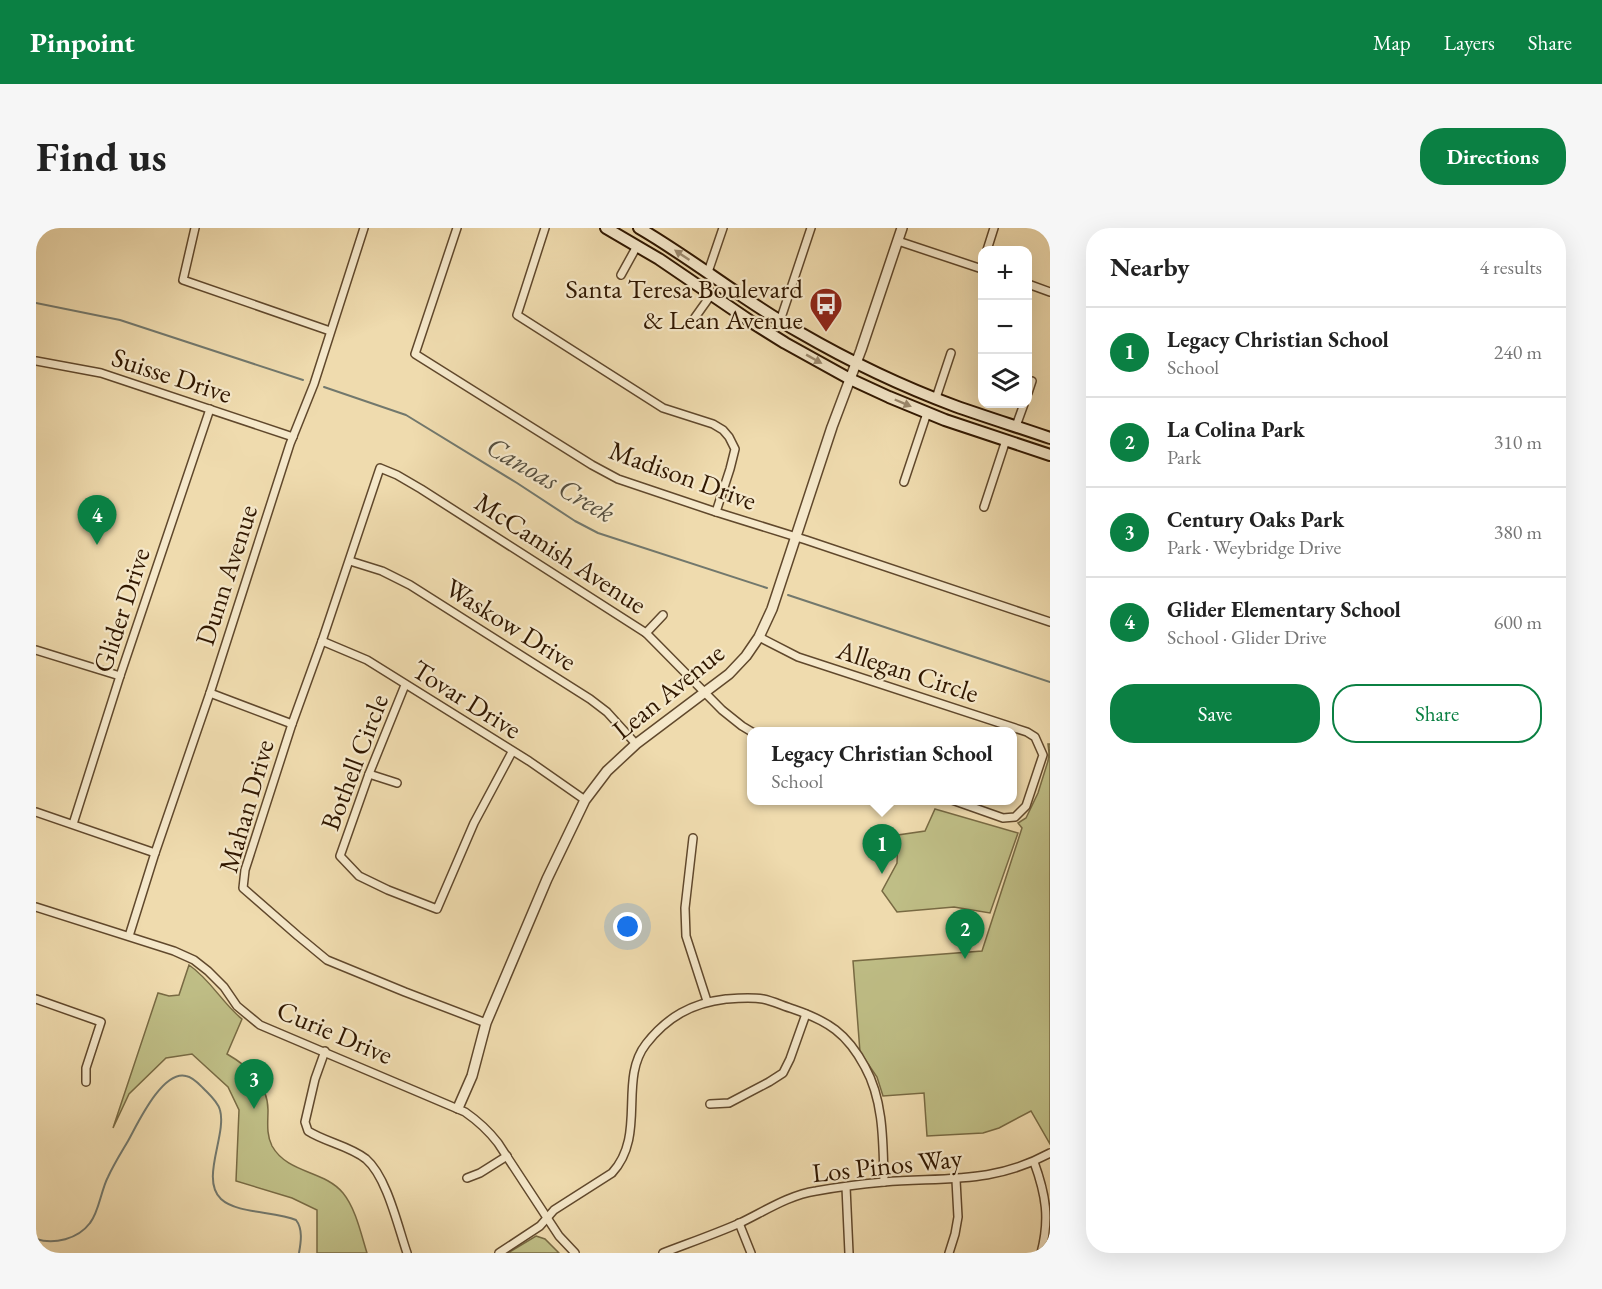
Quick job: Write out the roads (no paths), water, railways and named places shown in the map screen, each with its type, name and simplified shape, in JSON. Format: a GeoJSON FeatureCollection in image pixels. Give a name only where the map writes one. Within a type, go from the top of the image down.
{"type":"FeatureCollection","features":[{"type":"Feature","properties":{"kind":"main road"},"geometry":{"type":"LineString","coordinates":[[606,228],[637,246],[744,318],[850,379],[927,413],[1050,455]]}},
{"type":"Feature","properties":{"kind":"main road"},"geometry":{"type":"LineString","coordinates":[[639,228],[780,321],[856,363],[936,398],[1050,438]]}},
{"type":"Feature","properties":{"kind":"street"},"geometry":{"type":"LineString","coordinates":[[195,228],[186,258],[183,280],[330,331]]}},
{"type":"Feature","properties":{"kind":"street","name":"Dunn Avenue"},"geometry":{"type":"LineString","coordinates":[[129,936],[293,436],[314,384],[364,228]]}},
{"type":"Feature","properties":{"kind":"street","name":"Madison Drive"},"geometry":{"type":"LineString","coordinates":[[457,228],[415,354],[618,479],[1050,622]]}},
{"type":"Feature","properties":{"kind":"street"},"geometry":{"type":"LineString","coordinates":[[545,228],[517,315],[663,408],[712,424],[723,430],[735,449],[716,512]]}},
{"type":"Feature","properties":{"kind":"street"},"geometry":{"type":"LineString","coordinates":[[708,272],[723,228]]}},
{"type":"Feature","properties":{"kind":"street"},"geometry":{"type":"LineString","coordinates":[[780,321],[812,228]]}},
{"type":"Feature","properties":{"kind":"street","name":"Lean Avenue"},"geometry":{"type":"LineString","coordinates":[[459,1108],[472,1076],[486,1023],[547,879],[585,800],[607,771],[636,744],[729,674],[746,656],[759,637],[772,609],[832,427],[902,228]]}},
{"type":"Feature","properties":{"kind":"street"},"geometry":{"type":"LineString","coordinates":[[988,246],[994,228]]}},
{"type":"Feature","properties":{"kind":"street"},"geometry":{"type":"LineString","coordinates":[[898,241],[978,266]]}},
{"type":"Feature","properties":{"kind":"street"},"geometry":{"type":"LineString","coordinates":[[621,275],[637,246]]}},
{"type":"Feature","properties":{"kind":"street"},"geometry":{"type":"LineString","coordinates":[[1032,285],[1050,292]]}},
{"type":"Feature","properties":{"kind":"street"},"geometry":{"type":"LineString","coordinates":[[691,323],[711,295]]}},
{"type":"Feature","properties":{"kind":"street"},"geometry":{"type":"LineString","coordinates":[[936,398],[951,353]]}},
{"type":"Feature","properties":{"kind":"street","name":"Suisse Drive"},"geometry":{"type":"LineString","coordinates":[[36,361],[101,373],[293,436]]}},
{"type":"Feature","properties":{"kind":"street"},"geometry":{"type":"LineString","coordinates":[[1016,426],[1023,408]]}},
{"type":"Feature","properties":{"kind":"street","name":"Glider Drive"},"geometry":{"type":"LineString","coordinates":[[73,824],[210,409]]}},
{"type":"Feature","properties":{"kind":"street"},"geometry":{"type":"LineString","coordinates":[[904,482],[927,413]]}},
{"type":"Feature","properties":{"kind":"street"},"geometry":{"type":"LineString","coordinates":[[984,507],[1006,440]]}},
{"type":"Feature","properties":{"kind":"street","name":"Mahan Drive"},"geometry":{"type":"LineString","coordinates":[[380,468],[350,561],[292,724],[245,870],[243,888],[327,960],[486,1023]]}},
{"type":"Feature","properties":{"kind":"street","name":"McCamish Avenue"},"geometry":{"type":"LineString","coordinates":[[380,468],[421,489],[646,633],[705,692]]}},
{"type":"Feature","properties":{"kind":"street","name":"Waskow Drive"},"geometry":{"type":"LineString","coordinates":[[350,561],[382,571],[410,585],[590,699],[607,712],[636,744]]}},
{"type":"Feature","properties":{"kind":"street"},"geometry":{"type":"LineString","coordinates":[[646,633],[663,615]]}},
{"type":"Feature","properties":{"kind":"street","name":"Allegan Circle"},"geometry":{"type":"LineString","coordinates":[[759,637],[798,657],[1011,727]]}},
{"type":"Feature","properties":{"kind":"street","name":"Tovar Drive"},"geometry":{"type":"LineString","coordinates":[[322,641],[367,660],[405,686],[529,761],[585,800]]}},
{"type":"Feature","properties":{"kind":"street"},"geometry":{"type":"LineString","coordinates":[[36,651],[120,676]]}},
{"type":"Feature","properties":{"kind":"street","name":"Bothell Circle"},"geometry":{"type":"LineString","coordinates":[[405,686],[369,774],[340,856],[359,876],[437,909],[474,824],[512,752]]}},
{"type":"Feature","properties":{"kind":"street"},"geometry":{"type":"LineString","coordinates":[[705,692],[722,710],[747,729]]}},
{"type":"Feature","properties":{"kind":"street"},"geometry":{"type":"LineString","coordinates":[[210,693],[292,724]]}},
{"type":"Feature","properties":{"kind":"street","name":"Allegan Circle"},"geometry":{"type":"LineString","coordinates":[[964,805],[1003,818],[1016,817],[1026,806],[1043,755],[1035,737],[1017,729]]}},
{"type":"Feature","properties":{"kind":"street"},"geometry":{"type":"LineString","coordinates":[[369,774],[397,783]]}},
{"type":"Feature","properties":{"kind":"street"},"geometry":{"type":"LineString","coordinates":[[36,812],[155,853]]}},
{"type":"Feature","properties":{"kind":"street"},"geometry":{"type":"LineString","coordinates":[[693,838],[685,908],[686,936],[707,1001]]}},
{"type":"Feature","properties":{"kind":"street","name":"Curie Drive"},"geometry":{"type":"LineString","coordinates":[[36,907],[174,951],[194,960],[224,987],[237,1006],[260,1025],[459,1108],[489,1131],[559,1236],[575,1253]]}},
{"type":"Feature","properties":{"kind":"street"},"geometry":{"type":"LineString","coordinates":[[499,1253],[540,1226],[554,1210],[618,1167],[629,1141],[637,1056],[658,1029],[676,1015],[707,1001],[742,997],[762,999],[824,1021],[840,1033],[864,1064],[872,1079],[879,1105],[884,1182]]}},
{"type":"Feature","properties":{"kind":"street"},"geometry":{"type":"LineString","coordinates":[[36,999],[101,1022],[86,1068],[86,1082]]}},
{"type":"Feature","properties":{"kind":"street"},"geometry":{"type":"LineString","coordinates":[[710,1104],[729,1103],[783,1073],[806,1014]]}},
{"type":"Feature","properties":{"kind":"street"},"geometry":{"type":"LineString","coordinates":[[325,1051],[315,1079],[305,1122],[308,1131],[356,1153],[366,1159],[375,1169],[383,1181],[407,1253]]}},
{"type":"Feature","properties":{"kind":"street","name":"Los Pinos Way"},"geometry":{"type":"LineString","coordinates":[[663,1253],[739,1223],[780,1202],[814,1191],[884,1182],[956,1180],[992,1175],[1034,1162],[1050,1153]]}},
{"type":"Feature","properties":{"kind":"street"},"geometry":{"type":"LineString","coordinates":[[467,1178],[480,1173],[507,1156]]}},
{"type":"Feature","properties":{"kind":"street"},"geometry":{"type":"LineString","coordinates":[[1034,1162],[1045,1199],[1048,1220],[1041,1253]]}},
{"type":"Feature","properties":{"kind":"street"},"geometry":{"type":"LineString","coordinates":[[949,1253],[958,1217],[956,1180]]}},
{"type":"Feature","properties":{"kind":"street"},"geometry":{"type":"LineString","coordinates":[[846,1187],[849,1253]]}},
{"type":"Feature","properties":{"kind":"street"},"geometry":{"type":"LineString","coordinates":[[739,1223],[751,1253]]}},
{"type":"Feature","properties":{"kind":"waterway","name":"Canoas Creek"},"geometry":{"type":"LineString","coordinates":[[36,303],[120,320],[303,380]]}},
{"type":"Feature","properties":{"kind":"waterway","name":"Canoas Creek"},"geometry":{"type":"LineString","coordinates":[[324,387],[406,415],[575,521],[598,533],[767,588]]}},
{"type":"Feature","properties":{"kind":"waterway","name":"Canoas Creek"},"geometry":{"type":"LineString","coordinates":[[788,595],[1050,682]]}},
{"type":"Feature","properties":{"kind":"waterway"},"geometry":{"type":"LineString","coordinates":[[36,1239],[58,1241],[72,1237],[85,1229],[96,1213],[113,1168],[151,1100],[168,1081],[177,1076],[186,1076],[200,1085],[216,1101],[220,1110],[220,1132],[213,1169],[215,1190],[228,1204],[296,1220],[301,1231],[299,1253]]}},
{"type":"Feature","properties":{"kind":"place","name":"Santa Teresa Boulevard & Lean Avenue"},"geometry":{"type":"Point","coordinates":[826,333]}},
{"type":"Feature","properties":{"kind":"place","name":"Glider Elementary School"},"geometry":{"type":"Point","coordinates":[97,545]}},
{"type":"Feature","properties":{"kind":"place","name":"Legacy Christian School"},"geometry":{"type":"Point","coordinates":[882,874]}},
{"type":"Feature","properties":{"kind":"place","name":"La Colina Park"},"geometry":{"type":"Point","coordinates":[965,959]}},
{"type":"Feature","properties":{"kind":"place","name":"Century Oaks Park"},"geometry":{"type":"Point","coordinates":[254,1109]}}]}
